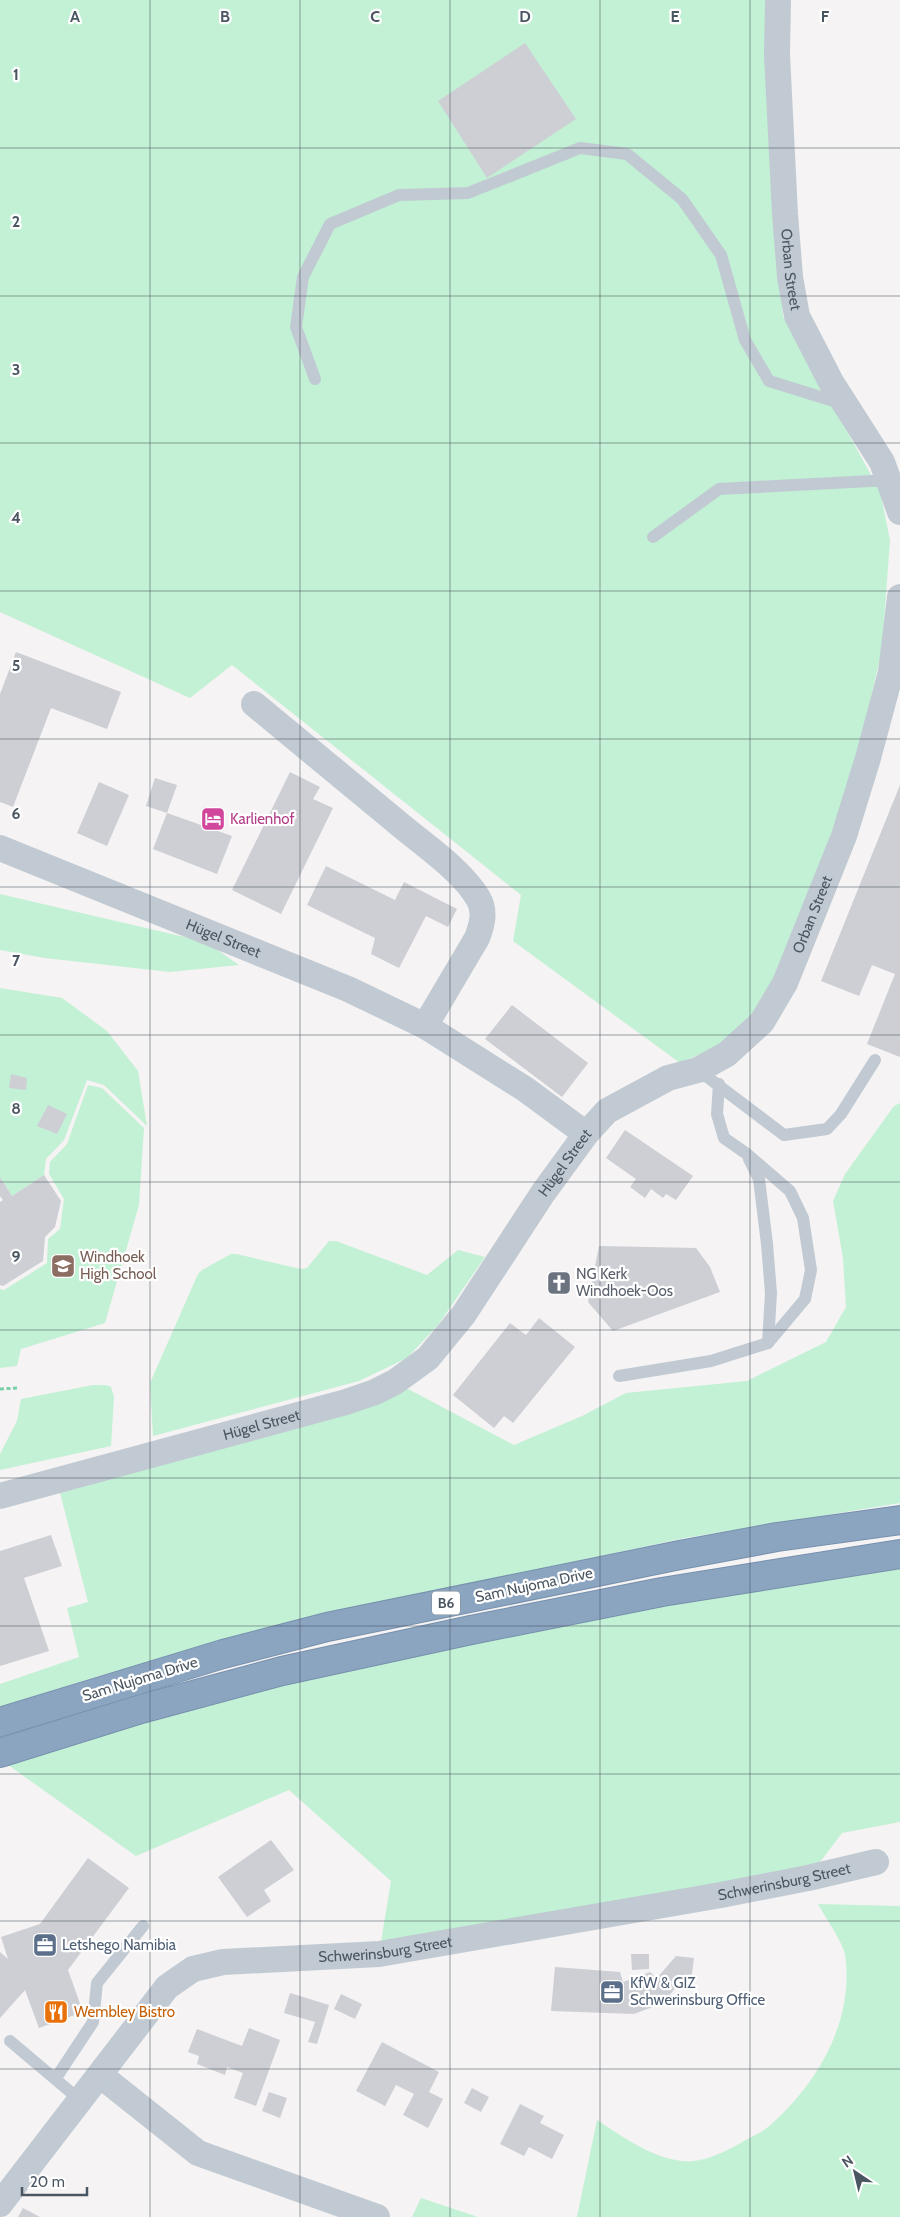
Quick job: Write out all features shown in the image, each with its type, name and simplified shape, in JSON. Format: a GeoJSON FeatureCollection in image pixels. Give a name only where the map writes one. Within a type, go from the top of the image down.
{"type":"FeatureCollection","features":[{"type":"Feature","properties":{"kind":"highway","name":"Sam Nujoma Drive"},"geometry":{"type":"LineString","coordinates":[[0,1722],[223,1654],[326,1627],[680,1555],[777,1537],[900,1520]]}},
{"type":"Feature","properties":{"kind":"highway","name":"Sam Nujoma Drive"},"geometry":{"type":"LineString","coordinates":[[0,1753],[141,1709],[282,1671],[459,1632],[662,1592],[900,1554]]}},
{"type":"Feature","properties":{"kind":"street","name":"Orban Street"},"geometry":{"type":"LineString","coordinates":[[778,0],[778,64],[790,277],[797,316],[811,347],[845,404],[882,462],[895,475],[900,512]]}},
{"type":"Feature","properties":{"kind":"street","name":"Orban Street"},"geometry":{"type":"LineString","coordinates":[[586,1134],[607,1111],[668,1078],[698,1070],[726,1054],[762,1022],[785,983],[844,836],[868,758],[891,672],[900,597]]}},
{"type":"Feature","properties":{"kind":"street"},"geometry":{"type":"LineString","coordinates":[[254,704],[425,846],[467,884],[479,899],[483,910],[478,938],[425,1026]]}},
{"type":"Feature","properties":{"kind":"street","name":"Hügel Street"},"geometry":{"type":"LineString","coordinates":[[0,848],[348,989],[425,1026],[525,1088],[586,1134],[543,1193],[464,1314],[428,1358],[411,1372],[375,1392],[346,1402],[0,1496]]}},
{"type":"Feature","properties":{"kind":"street","name":"Schwerinsburg Street"},"geometry":{"type":"LineString","coordinates":[[0,2204],[167,1987],[193,1969],[223,1962],[379,1954],[721,1895],[876,1862]]}},
{"type":"Feature","properties":{"kind":"street"},"geometry":{"type":"LineString","coordinates":[[100,2075],[198,2154],[377,2217]]}},
{"type":"Feature","properties":{"kind":"lane"},"geometry":{"type":"LineString","coordinates":[[315,379],[296,327],[303,277],[330,224],[399,195],[468,193],[580,148],[627,154],[682,199],[721,255],[745,340],[769,381],[845,404]]}},
{"type":"Feature","properties":{"kind":"lane"},"geometry":{"type":"LineString","coordinates":[[653,538],[719,489],[895,475]]}},
{"type":"Feature","properties":{"kind":"lane"},"geometry":{"type":"LineString","coordinates":[[698,1070],[784,1135],[827,1129],[841,1114],[875,1060]]}},
{"type":"Feature","properties":{"kind":"lane"},"geometry":{"type":"LineString","coordinates":[[619,1376],[711,1361],[768,1343],[805,1300],[811,1270],[803,1218],[790,1191],[747,1154],[724,1138],[717,1114],[719,1084]]}},
{"type":"Feature","properties":{"kind":"lane"},"geometry":{"type":"LineString","coordinates":[[747,1154],[759,1179],[767,1244],[771,1293],[768,1343]]}},
{"type":"Feature","properties":{"kind":"lane"},"geometry":{"type":"LineString","coordinates":[[56,2078],[93,2022],[96,1983],[143,1926]]}},
{"type":"Feature","properties":{"kind":"lane"},"geometry":{"type":"LineString","coordinates":[[10,2041],[80,2100]]}},
{"type":"Feature","properties":{"kind":"path"},"geometry":{"type":"LineString","coordinates":[[0,1389],[17,1388]]}},
{"type":"Feature","properties":{"kind":"green space"},"geometry":{"type":"Polygon","coordinates":[[[0,0],[769,0],[766,65],[783,316],[880,491],[890,540],[882,650],[856,761],[825,864],[755,1018],[727,1042],[680,1063],[513,941],[521,895],[232,665],[190,698],[0,612],[0,0]]]}},
{"type":"Feature","properties":{"kind":"green space"},"geometry":{"type":"Polygon","coordinates":[[[0,894],[206,942],[239,965],[170,972],[45,958],[0,950],[0,894]]]}},
{"type":"Feature","properties":{"kind":"green space"},"geometry":{"type":"Polygon","coordinates":[[[0,988],[62,998],[107,1031],[138,1071],[147,1126],[104,1085],[87,1080],[64,1140],[46,1159],[44,1175],[12,1196],[0,1177],[0,988]]]}},
{"type":"Feature","properties":{"kind":"green space"},"geometry":{"type":"Polygon","coordinates":[[[88,1085],[102,1088],[144,1128],[139,1205],[105,1323],[21,1349],[17,1366],[0,1368],[0,1289],[4,1290],[47,1263],[48,1239],[60,1229],[64,1199],[49,1174],[50,1162],[67,1144],[88,1085]]]}},
{"type":"Feature","properties":{"kind":"green space"},"geometry":{"type":"Polygon","coordinates":[[[900,1103],[900,1503],[685,1538],[319,1616],[102,1675],[0,1707],[0,1684],[79,1657],[67,1608],[88,1602],[57,1481],[395,1382],[514,1445],[582,1416],[626,1393],[747,1381],[826,1342],[846,1307],[843,1258],[833,1201],[845,1174],[894,1106],[900,1103]]]}},
{"type":"Feature","properties":{"kind":"green space"},"geometry":{"type":"Polygon","coordinates":[[[329,1241],[336,1241],[427,1275],[458,1250],[485,1257],[438,1325],[407,1358],[359,1381],[153,1436],[150,1383],[198,1274],[231,1254],[301,1269],[307,1268],[329,1241]]]}},
{"type":"Feature","properties":{"kind":"green space"},"geometry":{"type":"Polygon","coordinates":[[[93,1385],[111,1387],[114,1397],[111,1446],[0,1470],[0,1454],[17,1421],[21,1399],[93,1385]]]}},
{"type":"Feature","properties":{"kind":"green space"},"geometry":{"type":"Polygon","coordinates":[[[900,1554],[900,1822],[842,1833],[808,1878],[379,1954],[391,1881],[289,1790],[136,1856],[4,1762],[267,1684],[900,1554]]]}},
{"type":"Feature","properties":{"kind":"green space"},"geometry":{"type":"Polygon","coordinates":[[[818,1904],[900,1906],[900,2217],[577,2217],[597,2120],[655,2154],[680,2161],[693,2161],[723,2152],[765,2129],[802,2092],[829,2050],[838,2027],[847,1979],[845,1954],[837,1936],[818,1904]]]}},
{"type":"Feature","properties":{"kind":"green space"},"geometry":{"type":"Polygon","coordinates":[[[421,2198],[478,2217],[412,2217],[421,2198]]]}},
{"type":"Feature","properties":{"kind":"building"},"geometry":{"type":"Polygon","coordinates":[[[525,43],[576,119],[487,178],[438,101],[525,43]]]}},
{"type":"Feature","properties":{"kind":"building"},"geometry":{"type":"Polygon","coordinates":[[[16,652],[121,692],[107,729],[51,708],[13,807],[0,802],[0,694],[16,652]]]}},
{"type":"Feature","properties":{"kind":"building"},"geometry":{"type":"Polygon","coordinates":[[[290,772],[320,787],[313,799],[333,808],[281,914],[232,890],[290,772]]]}},
{"type":"Feature","properties":{"kind":"building"},"geometry":{"type":"Polygon","coordinates":[[[155,778],[177,785],[167,813],[146,806],[155,778]]]}},
{"type":"Feature","properties":{"kind":"building"},"geometry":{"type":"Polygon","coordinates":[[[99,782],[129,795],[107,846],[77,833],[99,782]]]}},
{"type":"Feature","properties":{"kind":"building"},"geometry":{"type":"Polygon","coordinates":[[[900,785],[900,1057],[867,1044],[895,974],[872,965],[859,996],[821,981],[900,785]]]}},
{"type":"Feature","properties":{"kind":"building"},"geometry":{"type":"Polygon","coordinates":[[[167,813],[232,836],[217,874],[153,849],[167,813]]]}},
{"type":"Feature","properties":{"kind":"building"},"geometry":{"type":"Polygon","coordinates":[[[326,866],[395,900],[404,882],[457,909],[448,927],[426,916],[399,968],[371,954],[375,938],[307,905],[326,866]]]}},
{"type":"Feature","properties":{"kind":"building"},"geometry":{"type":"Polygon","coordinates":[[[512,1005],[588,1063],[562,1097],[485,1039],[512,1005]]]}},
{"type":"Feature","properties":{"kind":"building"},"geometry":{"type":"Polygon","coordinates":[[[11,1074],[27,1078],[26,1090],[9,1088],[11,1074]]]}},
{"type":"Feature","properties":{"kind":"building"},"geometry":{"type":"Polygon","coordinates":[[[48,1105],[67,1114],[57,1134],[37,1126],[48,1105]]]}},
{"type":"Feature","properties":{"kind":"building"},"geometry":{"type":"Polygon","coordinates":[[[625,1130],[693,1176],[676,1200],[666,1194],[663,1198],[651,1189],[645,1198],[630,1187],[636,1179],[606,1158],[625,1130]]]}},
{"type":"Feature","properties":{"kind":"building"},"geometry":{"type":"Polygon","coordinates":[[[44,1175],[61,1201],[55,1227],[45,1237],[43,1261],[3,1286],[0,1285],[0,1202],[3,1200],[0,1196],[0,1177],[12,1196],[44,1175]]]}},
{"type":"Feature","properties":{"kind":"building"},"geometry":{"type":"Polygon","coordinates":[[[599,1246],[696,1248],[710,1267],[720,1292],[613,1331],[588,1302],[599,1246]]]}},
{"type":"Feature","properties":{"kind":"building"},"geometry":{"type":"Polygon","coordinates":[[[539,1318],[575,1347],[513,1423],[504,1416],[494,1428],[453,1395],[510,1323],[526,1335],[539,1318]]]}},
{"type":"Feature","properties":{"kind":"building"},"geometry":{"type":"Polygon","coordinates":[[[51,1535],[62,1566],[24,1578],[49,1651],[0,1666],[0,1551],[51,1535]]]}},
{"type":"Feature","properties":{"kind":"building"},"geometry":{"type":"Polygon","coordinates":[[[271,1840],[294,1870],[264,1890],[271,1901],[247,1917],[218,1877],[271,1840]]]}},
{"type":"Feature","properties":{"kind":"building","name":"Letshego Namibia"},"geometry":{"type":"Polygon","coordinates":[[[88,1858],[129,1888],[68,1970],[83,2012],[39,2028],[25,1990],[0,2018],[0,1952],[8,1959],[1,1937],[40,1924],[88,1858]]]}},
{"type":"Feature","properties":{"kind":"building"},"geometry":{"type":"Polygon","coordinates":[[[631,1954],[649,1954],[649,1969],[632,1970],[631,1954]]]}},
{"type":"Feature","properties":{"kind":"building","name":"KfW & GIZ Schwerinsburg Office"},"geometry":{"type":"Polygon","coordinates":[[[676,1956],[694,1958],[691,1981],[682,1980],[663,2003],[634,2014],[551,2011],[555,1967],[620,1972],[623,1982],[650,1972],[657,1978],[676,1956]]]}},
{"type":"Feature","properties":{"kind":"building"},"geometry":{"type":"Polygon","coordinates":[[[290,1993],[329,2005],[317,2044],[308,2042],[315,2022],[284,2013],[290,1993]]]}},
{"type":"Feature","properties":{"kind":"building"},"geometry":{"type":"Polygon","coordinates":[[[341,1994],[362,2004],[355,2019],[334,2009],[341,1994]]]}},
{"type":"Feature","properties":{"kind":"building"},"geometry":{"type":"Polygon","coordinates":[[[249,2028],[280,2040],[256,2106],[234,2098],[243,2073],[227,2067],[225,2075],[197,2064],[199,2056],[188,2052],[197,2029],[242,2046],[249,2028]]]}},
{"type":"Feature","properties":{"kind":"building"},"geometry":{"type":"Polygon","coordinates":[[[382,2042],[439,2072],[429,2092],[443,2099],[428,2128],[403,2115],[414,2094],[396,2085],[385,2106],[356,2091],[382,2042]]]}},
{"type":"Feature","properties":{"kind":"building"},"geometry":{"type":"Polygon","coordinates":[[[472,2088],[489,2097],[481,2112],[464,2103],[472,2088]]]}},
{"type":"Feature","properties":{"kind":"building"},"geometry":{"type":"Polygon","coordinates":[[[269,2092],[287,2098],[280,2118],[262,2111],[269,2092]]]}},
{"type":"Feature","properties":{"kind":"building"},"geometry":{"type":"Polygon","coordinates":[[[520,2104],[544,2116],[540,2123],[564,2135],[552,2159],[529,2147],[524,2156],[500,2144],[520,2104]]]}},
{"type":"Feature","properties":{"kind":"building"},"geometry":{"type":"Polygon","coordinates":[[[23,2208],[40,2217],[18,2217],[23,2208]]]}},
{"type":"Feature","properties":{"kind":"place","name":"Karlienhof"},"geometry":{"type":"Point","coordinates":[213,819]}},
{"type":"Feature","properties":{"kind":"place","name":"Windhoek High School"},"geometry":{"type":"Point","coordinates":[63,1266]}},
{"type":"Feature","properties":{"kind":"place","name":"NG Kerk Windhoek-Oos"},"geometry":{"type":"Point","coordinates":[559,1283]}},
{"type":"Feature","properties":{"kind":"place","name":"Letshego Namibia"},"geometry":{"type":"Point","coordinates":[45,1945]}},
{"type":"Feature","properties":{"kind":"place","name":"KfW & GIZ Schwerinsburg Office"},"geometry":{"type":"Point","coordinates":[612,1992]}},
{"type":"Feature","properties":{"kind":"place","name":"Wembley Bistro"},"geometry":{"type":"Point","coordinates":[56,2012]}}]}
